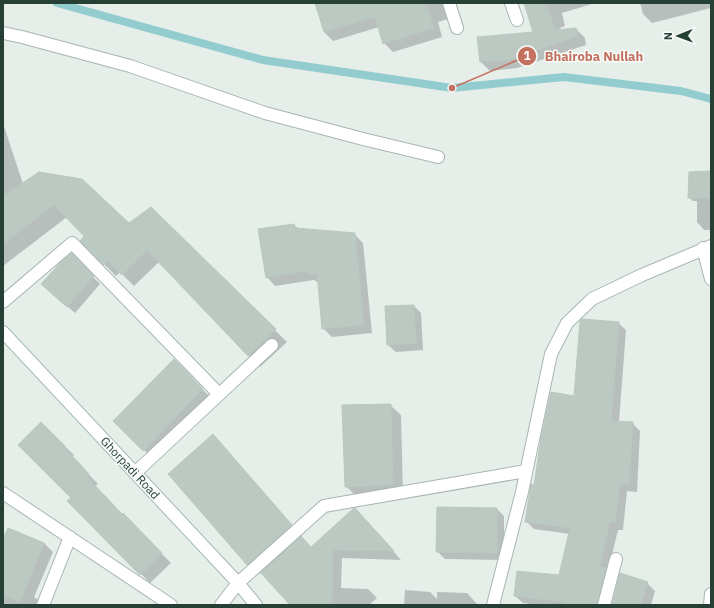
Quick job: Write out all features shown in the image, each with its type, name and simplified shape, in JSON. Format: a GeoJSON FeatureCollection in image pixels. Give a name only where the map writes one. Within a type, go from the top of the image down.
{"type":"FeatureCollection","features":[{"type":"Feature","properties":{"kind":"street"},"geometry":{"type":"LineString","coordinates":[[450,3],[457,28]]}},
{"type":"Feature","properties":{"kind":"street"},"geometry":{"type":"LineString","coordinates":[[511,3],[517,20]]}},
{"type":"Feature","properties":{"kind":"street"},"geometry":{"type":"LineString","coordinates":[[3,33],[130,66],[265,113],[363,139],[438,156]]}},
{"type":"Feature","properties":{"kind":"street"},"geometry":{"type":"LineString","coordinates":[[3,302],[72,243],[219,394]]}},
{"type":"Feature","properties":{"kind":"street"},"geometry":{"type":"LineString","coordinates":[[493,605],[526,471],[551,354],[567,322],[592,299],[642,275],[707,247],[711,279]]}},
{"type":"Feature","properties":{"kind":"street","name":"Ghorpadi Road"},"geometry":{"type":"LineString","coordinates":[[3,332],[238,583],[256,605]]}},
{"type":"Feature","properties":{"kind":"street"},"geometry":{"type":"LineString","coordinates":[[135,474],[272,345]]}},
{"type":"Feature","properties":{"kind":"street"},"geometry":{"type":"LineString","coordinates":[[221,605],[238,583],[324,506],[526,471]]}},
{"type":"Feature","properties":{"kind":"street"},"geometry":{"type":"LineString","coordinates":[[3,493],[171,605]]}},
{"type":"Feature","properties":{"kind":"street"},"geometry":{"type":"LineString","coordinates":[[43,605],[70,538]]}},
{"type":"Feature","properties":{"kind":"street"},"geometry":{"type":"LineString","coordinates":[[604,605],[616,559]]}},
{"type":"Feature","properties":{"kind":"street"},"geometry":{"type":"LineString","coordinates":[[710,605],[711,594]]}},
{"type":"Feature","properties":{"kind":"building"},"geometry":{"type":"Polygon","coordinates":[[[315,3],[426,3],[434,28],[383,44],[375,17],[324,32],[315,3]]]}},
{"type":"Feature","properties":{"kind":"building"},"geometry":{"type":"Polygon","coordinates":[[[524,3],[546,3],[555,30],[576,28],[578,36],[508,60],[480,62],[477,37],[533,32],[524,3]]]}},
{"type":"Feature","properties":{"kind":"building"},"geometry":{"type":"Polygon","coordinates":[[[711,171],[711,198],[688,198],[689,172],[711,171]]]}},
{"type":"Feature","properties":{"kind":"building"},"geometry":{"type":"Polygon","coordinates":[[[39,172],[82,179],[129,223],[151,207],[276,329],[248,356],[147,250],[122,275],[107,260],[104,265],[80,241],[84,236],[54,205],[3,244],[3,196],[39,172]]]}},
{"type":"Feature","properties":{"kind":"building"},"geometry":{"type":"Polygon","coordinates":[[[294,224],[295,228],[355,233],[364,325],[322,329],[317,273],[308,274],[307,271],[266,278],[258,229],[294,224]]]}},
{"type":"Feature","properties":{"kind":"building"},"geometry":{"type":"Polygon","coordinates":[[[72,253],[94,276],[67,307],[41,284],[61,262],[72,253]]]}},
{"type":"Feature","properties":{"kind":"building"},"geometry":{"type":"Polygon","coordinates":[[[414,305],[416,343],[387,345],[385,306],[414,305]]]}},
{"type":"Feature","properties":{"kind":"building"},"geometry":{"type":"Polygon","coordinates":[[[582,319],[619,322],[611,421],[633,422],[629,485],[620,484],[615,523],[610,522],[600,567],[606,568],[597,605],[563,605],[563,602],[514,596],[517,571],[559,575],[570,528],[525,522],[531,484],[534,485],[541,438],[551,392],[574,396],[580,321],[582,319]]]}},
{"type":"Feature","properties":{"kind":"building"},"geometry":{"type":"Polygon","coordinates":[[[174,359],[203,389],[143,451],[113,421],[174,359]]]}},
{"type":"Feature","properties":{"kind":"building"},"geometry":{"type":"Polygon","coordinates":[[[391,404],[393,485],[345,487],[342,405],[391,404]]]}},
{"type":"Feature","properties":{"kind":"building"},"geometry":{"type":"Polygon","coordinates":[[[41,422],[65,446],[64,447],[89,474],[87,477],[162,553],[140,575],[67,501],[71,498],[18,445],[41,422]]]}},
{"type":"Feature","properties":{"kind":"building"},"geometry":{"type":"Polygon","coordinates":[[[213,434],[292,525],[247,565],[168,474],[213,434]]]}},
{"type":"Feature","properties":{"kind":"building"},"geometry":{"type":"Polygon","coordinates":[[[437,507],[497,508],[497,553],[436,552],[437,507]]]}},
{"type":"Feature","properties":{"kind":"building"},"geometry":{"type":"Polygon","coordinates":[[[354,508],[394,551],[333,550],[332,605],[290,605],[261,573],[301,536],[311,547],[354,508]]]}},
{"type":"Feature","properties":{"kind":"building"},"geometry":{"type":"Polygon","coordinates":[[[8,528],[44,543],[20,602],[3,596],[3,539],[8,528]]]}},
{"type":"Feature","properties":{"kind":"building"},"geometry":{"type":"Polygon","coordinates":[[[620,573],[648,582],[641,605],[612,605],[620,573]]]}},
{"type":"Feature","properties":{"kind":"waterway"},"geometry":{"type":"LineString","coordinates":[[57,3],[263,60],[452,88],[564,77],[681,91],[711,99]]}},
{"type":"Feature","properties":{"kind":"place","name":"Bhairoba Nullah"},"geometry":{"type":"Point","coordinates":[452,88]}}]}
